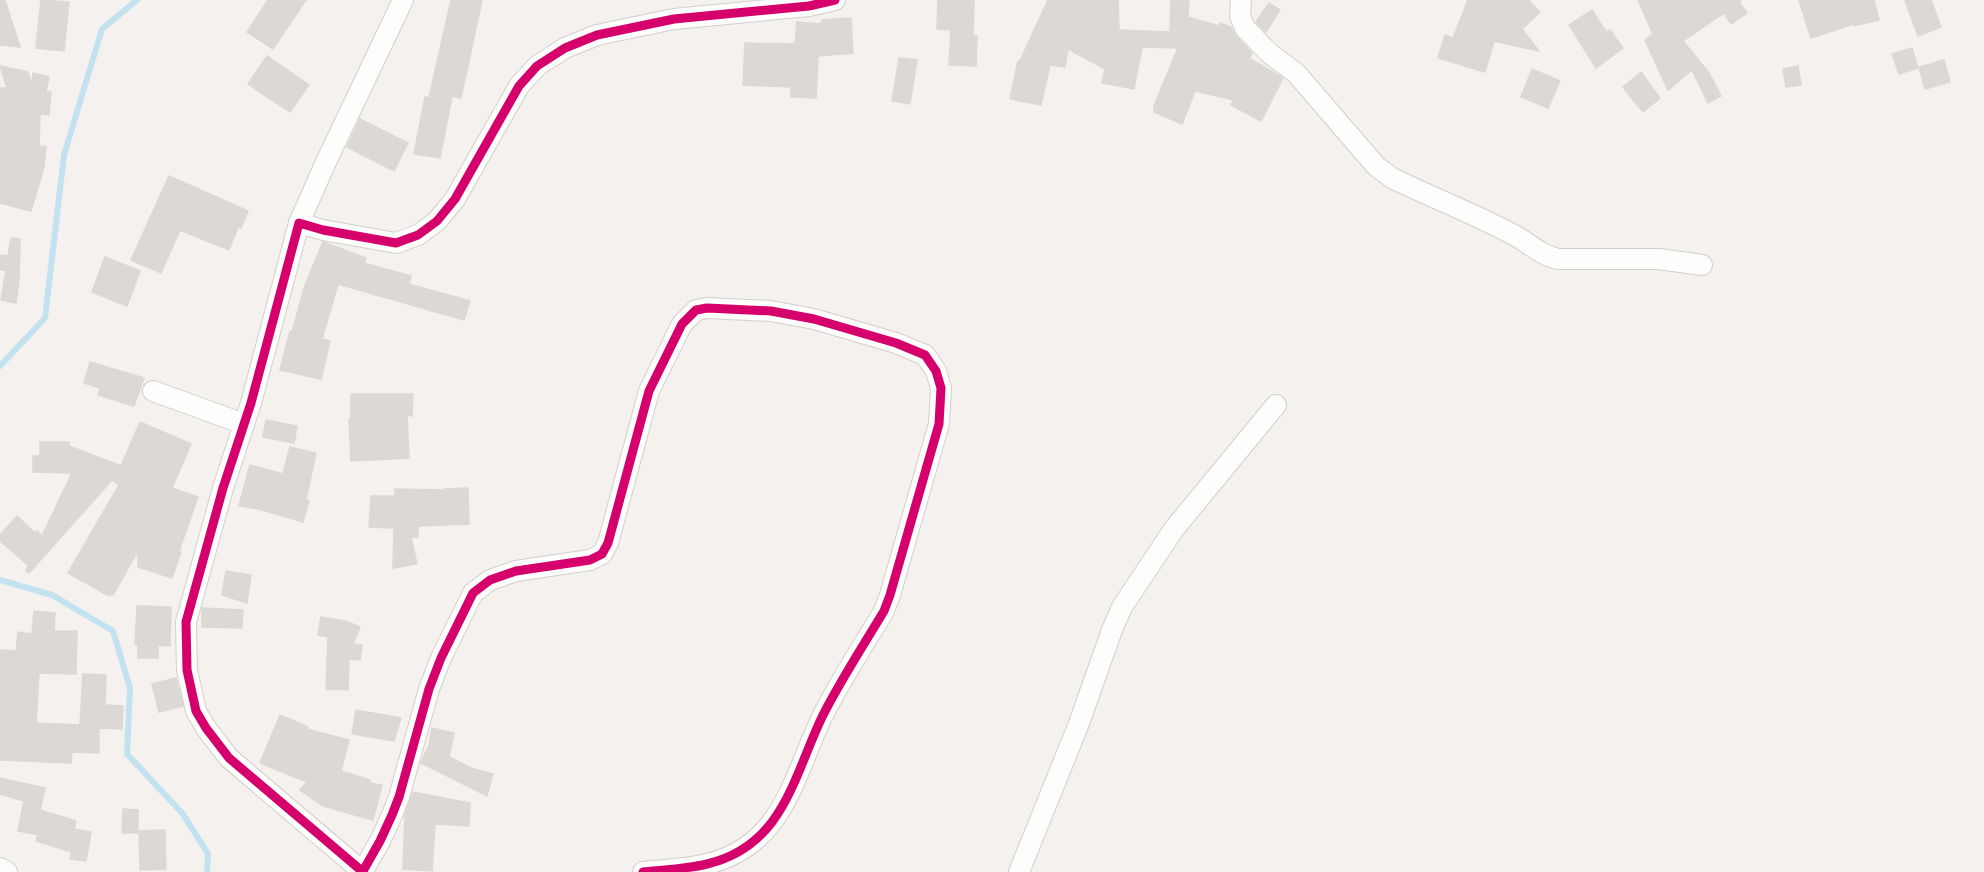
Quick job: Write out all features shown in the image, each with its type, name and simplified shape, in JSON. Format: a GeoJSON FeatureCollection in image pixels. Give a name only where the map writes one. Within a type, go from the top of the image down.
{"type":"FeatureCollection","features":[{"type":"Feature","properties":{"kind":"street"},"geometry":{"type":"LineString","coordinates":[[403,0],[299,223],[244,424],[223,488],[186,622],[188,670],[196,711],[206,728],[229,758],[363,871],[392,815],[429,689],[472,593],[490,580],[516,571],[590,560],[602,554],[608,543],[648,391],[682,324],[696,310],[707,308],[771,312],[814,319],[896,343],[925,355],[936,371],[940,388],[939,423],[890,595],[884,611],[822,719],[801,773],[782,810],[762,835],[735,855],[706,864],[643,872]]}},
{"type":"Feature","properties":{"kind":"street"},"geometry":{"type":"LineString","coordinates":[[299,223],[323,230],[396,243],[418,235],[437,221],[455,200],[519,86],[537,66],[565,48],[597,35],[674,19],[809,6],[835,0]]}},
{"type":"Feature","properties":{"kind":"street"},"geometry":{"type":"LineString","coordinates":[[1241,0],[1239,16],[1245,28],[1269,53],[1296,73],[1376,166],[1392,178],[1516,236],[1538,252],[1558,259],[1659,259],[1702,266]]}},
{"type":"Feature","properties":{"kind":"street"},"geometry":{"type":"LineString","coordinates":[[153,390],[244,424]]}},
{"type":"Feature","properties":{"kind":"street"},"geometry":{"type":"LineString","coordinates":[[1018,872],[1078,726],[1122,607],[1174,529],[1276,405]]}},
{"type":"Feature","properties":{"kind":"street"},"geometry":{"type":"LineString","coordinates":[[0,868],[7,872]]}},
{"type":"Feature","properties":{"kind":"building"},"geometry":{"type":"Polygon","coordinates":[[[0,0],[5,0],[20,47],[0,45],[0,0]]]}},
{"type":"Feature","properties":{"kind":"building"},"geometry":{"type":"Polygon","coordinates":[[[41,0],[69,2],[64,51],[36,48],[41,0]]]}},
{"type":"Feature","properties":{"kind":"building"},"geometry":{"type":"Polygon","coordinates":[[[268,0],[306,0],[273,49],[247,32],[268,0]]]}},
{"type":"Feature","properties":{"kind":"building"},"geometry":{"type":"Polygon","coordinates":[[[451,0],[482,0],[461,98],[452,96],[440,158],[414,154],[425,97],[429,98],[451,0]]]}},
{"type":"Feature","properties":{"kind":"building"},"geometry":{"type":"Polygon","coordinates":[[[938,0],[974,0],[973,36],[977,36],[976,66],[949,65],[951,30],[937,29],[938,0]]]}},
{"type":"Feature","properties":{"kind":"building"},"geometry":{"type":"Polygon","coordinates":[[[1048,0],[1118,0],[1119,30],[1170,32],[1171,0],[1189,0],[1188,17],[1231,27],[1252,53],[1249,58],[1283,78],[1261,121],[1231,105],[1234,100],[1195,91],[1182,124],[1154,112],[1154,106],[1178,48],[1142,47],[1134,89],[1102,83],[1105,69],[1068,49],[1065,67],[1050,65],[1041,105],[1010,99],[1018,61],[1048,0]]]}},
{"type":"Feature","properties":{"kind":"building"},"geometry":{"type":"Polygon","coordinates":[[[1468,0],[1528,0],[1540,12],[1522,29],[1539,51],[1494,41],[1485,72],[1438,58],[1445,35],[1453,38],[1468,0]]]}},
{"type":"Feature","properties":{"kind":"building"},"geometry":{"type":"Polygon","coordinates":[[[1638,0],[1742,0],[1739,2],[1747,13],[1731,24],[1724,13],[1683,41],[1709,73],[1721,96],[1708,103],[1692,70],[1668,90],[1645,40],[1653,34],[1638,0]]]}},
{"type":"Feature","properties":{"kind":"building"},"geometry":{"type":"Polygon","coordinates":[[[1799,0],[1874,0],[1879,20],[1854,26],[1853,24],[1811,38],[1799,0]]]}},
{"type":"Feature","properties":{"kind":"building"},"geometry":{"type":"Polygon","coordinates":[[[1905,0],[1931,0],[1941,27],[1918,36],[1905,0]]]}},
{"type":"Feature","properties":{"kind":"building"},"geometry":{"type":"Polygon","coordinates":[[[1269,3],[1280,10],[1266,32],[1256,22],[1269,3]]]}},
{"type":"Feature","properties":{"kind":"building"},"geometry":{"type":"Polygon","coordinates":[[[1592,10],[1606,32],[1610,30],[1623,48],[1596,68],[1569,25],[1592,10]]]}},
{"type":"Feature","properties":{"kind":"building"},"geometry":{"type":"Polygon","coordinates":[[[851,18],[853,53],[818,56],[816,98],[791,97],[791,87],[743,85],[745,43],[795,44],[797,22],[821,24],[822,20],[851,18]]]}},
{"type":"Feature","properties":{"kind":"building"},"geometry":{"type":"Polygon","coordinates":[[[1912,48],[1918,68],[1899,74],[1892,54],[1912,48]]]}},
{"type":"Feature","properties":{"kind":"building"},"geometry":{"type":"Polygon","coordinates":[[[267,56],[309,85],[290,112],[248,84],[267,56]]]}},
{"type":"Feature","properties":{"kind":"building"},"geometry":{"type":"Polygon","coordinates":[[[899,58],[917,60],[910,104],[892,101],[899,58]]]}},
{"type":"Feature","properties":{"kind":"building"},"geometry":{"type":"Polygon","coordinates":[[[1944,60],[1950,82],[1925,89],[1919,67],[1944,60]]]}},
{"type":"Feature","properties":{"kind":"building"},"geometry":{"type":"Polygon","coordinates":[[[0,66],[28,72],[32,86],[33,73],[49,77],[46,92],[51,92],[49,115],[40,114],[39,146],[46,147],[44,167],[31,211],[0,203],[0,88],[7,88],[0,66]]]}},
{"type":"Feature","properties":{"kind":"building"},"geometry":{"type":"Polygon","coordinates":[[[1798,66],[1801,85],[1786,87],[1783,69],[1798,66]]]}},
{"type":"Feature","properties":{"kind":"building"},"geometry":{"type":"Polygon","coordinates":[[[1532,69],[1560,81],[1548,108],[1521,97],[1532,69]]]}},
{"type":"Feature","properties":{"kind":"building"},"geometry":{"type":"Polygon","coordinates":[[[1641,72],[1660,98],[1643,112],[1623,87],[1641,72]]]}},
{"type":"Feature","properties":{"kind":"building"},"geometry":{"type":"Polygon","coordinates":[[[360,119],[408,143],[394,171],[347,147],[360,119]]]}},
{"type":"Feature","properties":{"kind":"building"},"geometry":{"type":"Polygon","coordinates":[[[169,176],[248,211],[241,228],[238,227],[229,250],[180,230],[161,273],[131,260],[169,176]]]}},
{"type":"Feature","properties":{"kind":"building"},"geometry":{"type":"Polygon","coordinates":[[[11,238],[20,239],[16,303],[1,300],[6,270],[0,270],[0,255],[8,256],[11,238]]]}},
{"type":"Feature","properties":{"kind":"building"},"geometry":{"type":"Polygon","coordinates":[[[323,242],[366,258],[364,263],[411,276],[409,284],[470,301],[464,320],[338,284],[322,339],[330,341],[321,379],[280,370],[305,285],[323,242]]]}},
{"type":"Feature","properties":{"kind":"building"},"geometry":{"type":"Polygon","coordinates":[[[105,257],[140,271],[127,306],[92,292],[105,257]]]}},
{"type":"Feature","properties":{"kind":"building"},"geometry":{"type":"Polygon","coordinates":[[[90,362],[144,378],[134,406],[98,395],[100,388],[84,383],[90,362]]]}},
{"type":"Feature","properties":{"kind":"building"},"geometry":{"type":"Polygon","coordinates":[[[351,394],[413,394],[412,416],[407,415],[409,458],[351,461],[349,419],[351,419],[351,394]]]}},
{"type":"Feature","properties":{"kind":"building"},"geometry":{"type":"Polygon","coordinates":[[[266,420],[297,426],[294,443],[263,437],[266,420]]]}},
{"type":"Feature","properties":{"kind":"building"},"geometry":{"type":"Polygon","coordinates":[[[140,422],[191,444],[172,488],[198,497],[172,578],[138,567],[138,551],[113,595],[107,595],[68,573],[119,485],[112,480],[29,573],[26,571],[28,565],[0,541],[0,535],[17,516],[35,533],[37,531],[42,536],[72,473],[33,472],[33,456],[40,456],[40,442],[69,442],[69,446],[121,466],[140,422]]]}},
{"type":"Feature","properties":{"kind":"building"},"geometry":{"type":"Polygon","coordinates":[[[290,447],[316,453],[306,500],[309,501],[303,522],[259,509],[239,506],[250,465],[283,474],[290,447]]]}},
{"type":"Feature","properties":{"kind":"building"},"geometry":{"type":"Polygon","coordinates":[[[468,488],[469,524],[418,526],[418,537],[411,537],[417,564],[393,568],[394,528],[369,527],[371,496],[395,496],[395,489],[468,488]]]}},
{"type":"Feature","properties":{"kind":"building"},"geometry":{"type":"Polygon","coordinates":[[[226,571],[251,575],[247,603],[222,595],[226,571]]]}},
{"type":"Feature","properties":{"kind":"building"},"geometry":{"type":"Polygon","coordinates":[[[137,606],[171,607],[170,646],[158,645],[158,658],[138,658],[138,645],[135,644],[137,606]]]}},
{"type":"Feature","properties":{"kind":"building"},"geometry":{"type":"Polygon","coordinates":[[[202,608],[243,610],[242,628],[202,627],[202,608]]]}},
{"type":"Feature","properties":{"kind":"building"},"geometry":{"type":"Polygon","coordinates":[[[34,611],[55,613],[54,631],[77,631],[76,674],[39,673],[36,723],[80,725],[83,674],[106,675],[105,705],[123,706],[122,729],[99,728],[99,753],[72,752],[71,763],[0,760],[1,650],[16,651],[18,632],[32,634],[34,611]]]}},
{"type":"Feature","properties":{"kind":"building"},"geometry":{"type":"Polygon","coordinates":[[[321,617],[345,621],[360,627],[353,644],[362,645],[360,660],[349,659],[348,690],[326,689],[328,637],[318,635],[321,617]]]}},
{"type":"Feature","properties":{"kind":"building"},"geometry":{"type":"Polygon","coordinates":[[[176,678],[183,706],[159,712],[152,684],[176,678]]]}},
{"type":"Feature","properties":{"kind":"building"},"geometry":{"type":"Polygon","coordinates":[[[356,710],[401,718],[394,741],[352,734],[356,710]]]}},
{"type":"Feature","properties":{"kind":"building"},"geometry":{"type":"Polygon","coordinates":[[[280,715],[308,727],[307,729],[349,740],[341,771],[370,780],[370,783],[382,785],[373,820],[323,806],[300,790],[307,782],[260,763],[280,715]]]}},
{"type":"Feature","properties":{"kind":"building"},"geometry":{"type":"Polygon","coordinates":[[[432,728],[454,733],[449,757],[471,768],[493,774],[487,796],[421,763],[429,745],[432,728]]]}},
{"type":"Feature","properties":{"kind":"building"},"geometry":{"type":"Polygon","coordinates":[[[0,778],[45,788],[40,810],[76,821],[74,829],[91,832],[86,861],[70,859],[72,852],[36,841],[38,835],[18,831],[24,801],[0,794],[0,778]]]}},
{"type":"Feature","properties":{"kind":"building"},"geometry":{"type":"Polygon","coordinates":[[[413,792],[470,803],[469,826],[435,824],[432,871],[403,869],[405,815],[413,792]]]}},
{"type":"Feature","properties":{"kind":"building"},"geometry":{"type":"Polygon","coordinates":[[[123,809],[138,810],[138,833],[122,833],[123,809]]]}},
{"type":"Feature","properties":{"kind":"building"},"geometry":{"type":"Polygon","coordinates":[[[165,830],[166,869],[140,870],[139,831],[165,830]]]}},
{"type":"Feature","properties":{"kind":"waterway"},"geometry":{"type":"LineString","coordinates":[[0,366],[45,318],[64,155],[102,29],[137,0]]}},
{"type":"Feature","properties":{"kind":"waterway"},"geometry":{"type":"LineString","coordinates":[[0,580],[52,595],[113,631],[130,688],[127,754],[183,814],[208,854],[207,872]]}},
{"type":"Feature","properties":{"kind":"cycle path"},"geometry":{"type":"LineString","coordinates":[[363,872],[229,758],[196,711],[187,670],[186,622],[223,488],[251,403],[299,223],[323,230],[396,243],[418,235],[437,221],[455,199],[519,86],[537,66],[565,48],[597,35],[674,19],[809,6],[835,0]]}},
{"type":"Feature","properties":{"kind":"cycle path"},"geometry":{"type":"LineString","coordinates":[[363,871],[392,815],[429,689],[441,658],[473,593],[490,580],[516,571],[590,560],[602,554],[608,543],[649,391],[682,324],[696,310],[707,308],[771,311],[814,319],[896,343],[925,355],[936,371],[941,388],[939,424],[890,595],[884,611],[822,717],[782,807],[769,826],[753,842],[733,855],[699,866],[643,872]]}}]}
